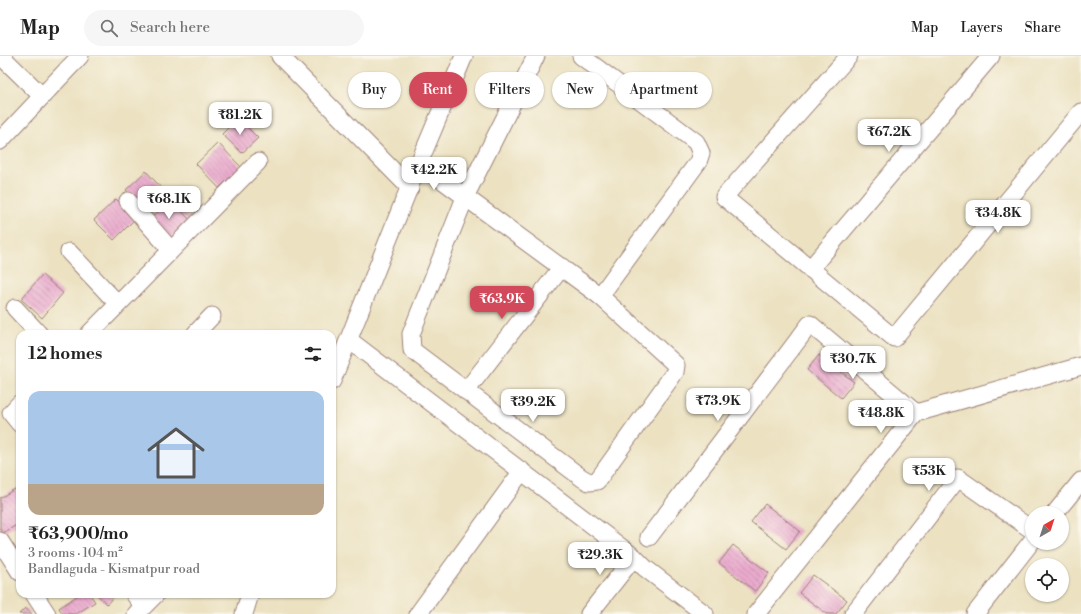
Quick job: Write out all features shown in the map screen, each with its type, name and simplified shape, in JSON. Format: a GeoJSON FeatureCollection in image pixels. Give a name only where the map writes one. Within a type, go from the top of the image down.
{"type":"FeatureCollection","features":[{"type":"Feature","properties":{"kind":"street"},"geometry":{"type":"LineString","coordinates":[[1,56],[42,96]]}},
{"type":"Feature","properties":{"kind":"street"},"geometry":{"type":"LineString","coordinates":[[0,141],[80,56]]}},
{"type":"Feature","properties":{"kind":"street"},"geometry":{"type":"LineString","coordinates":[[280,56],[410,188]]}},
{"type":"Feature","properties":{"kind":"street"},"geometry":{"type":"LineString","coordinates":[[336,371],[419,163],[464,56]]}},
{"type":"Feature","properties":{"kind":"street"},"geometry":{"type":"LineString","coordinates":[[419,163],[466,195],[600,296],[676,365],[675,372],[597,481],[589,482],[582,478],[412,350],[411,334],[466,195],[536,56]]}},
{"type":"Feature","properties":{"kind":"street"},"geometry":{"type":"LineString","coordinates":[[581,56],[696,142],[701,152],[698,162],[600,296]]}},
{"type":"Feature","properties":{"kind":"street"},"geometry":{"type":"LineString","coordinates":[[850,56],[724,197],[894,338],[1081,112]]}},
{"type":"Feature","properties":{"kind":"street"},"geometry":{"type":"LineString","coordinates":[[810,269],[985,59]]}},
{"type":"Feature","properties":{"kind":"street"},"geometry":{"type":"LineString","coordinates":[[93,330],[258,162]]}},
{"type":"Feature","properties":{"kind":"street"},"geometry":{"type":"LineString","coordinates":[[128,201],[171,250]]}},
{"type":"Feature","properties":{"kind":"street"},"geometry":{"type":"LineString","coordinates":[[70,252],[118,304]]}},
{"type":"Feature","properties":{"kind":"street"},"geometry":{"type":"LineString","coordinates":[[466,390],[562,267]]}},
{"type":"Feature","properties":{"kind":"street"},"geometry":{"type":"LineString","coordinates":[[15,308],[35,330]]}},
{"type":"Feature","properties":{"kind":"street"},"geometry":{"type":"LineString","coordinates":[[199,330],[212,316]]}},
{"type":"Feature","properties":{"kind":"street"},"geometry":{"type":"LineString","coordinates":[[649,537],[810,324],[916,413]]}},
{"type":"Feature","properties":{"kind":"street"},"geometry":{"type":"LineString","coordinates":[[349,340],[634,557],[645,568],[705,614]]}},
{"type":"Feature","properties":{"kind":"street"},"geometry":{"type":"LineString","coordinates":[[756,614],[916,413],[1081,366]]}},
{"type":"Feature","properties":{"kind":"street"},"geometry":{"type":"LineString","coordinates":[[16,407],[10,413],[16,420]]}},
{"type":"Feature","properties":{"kind":"street"},"geometry":{"type":"LineString","coordinates":[[418,614],[522,472]]}},
{"type":"Feature","properties":{"kind":"street"},"geometry":{"type":"LineString","coordinates":[[853,614],[958,478],[1025,525]]}},
{"type":"Feature","properties":{"kind":"street"},"geometry":{"type":"LineString","coordinates":[[1061,506],[1081,481]]}},
{"type":"Feature","properties":{"kind":"street"},"geometry":{"type":"LineString","coordinates":[[0,541],[16,566]]}},
{"type":"Feature","properties":{"kind":"street"},"geometry":{"type":"LineString","coordinates":[[975,614],[1025,550]]}},
{"type":"Feature","properties":{"kind":"street"},"geometry":{"type":"LineString","coordinates":[[589,614],[634,557]]}},
{"type":"Feature","properties":{"kind":"street"},"geometry":{"type":"LineString","coordinates":[[37,598],[47,614]]}},
{"type":"Feature","properties":{"kind":"street"},"geometry":{"type":"LineString","coordinates":[[244,614],[249,598]]}},
{"type":"Feature","properties":{"kind":"building"},"geometry":{"type":"Polygon","coordinates":[[[238,118],[258,138],[242,153],[222,134],[238,118]]]}},
{"type":"Feature","properties":{"kind":"building"},"geometry":{"type":"Polygon","coordinates":[[[218,143],[241,167],[219,188],[196,164],[218,143]]]}},
{"type":"Feature","properties":{"kind":"building"},"geometry":{"type":"Polygon","coordinates":[[[146,171],[163,190],[142,209],[126,190],[146,171]]]}},
{"type":"Feature","properties":{"kind":"building"},"geometry":{"type":"Polygon","coordinates":[[[116,199],[136,218],[114,240],[94,220],[116,199]]]}},
{"type":"Feature","properties":{"kind":"building"},"geometry":{"type":"Polygon","coordinates":[[[171,200],[190,220],[168,241],[149,220],[171,200]]]}},
{"type":"Feature","properties":{"kind":"building"},"geometry":{"type":"Polygon","coordinates":[[[42,275],[63,293],[42,318],[21,299],[42,275]]]}},
{"type":"Feature","properties":{"kind":"building"},"geometry":{"type":"Polygon","coordinates":[[[819,355],[854,382],[841,398],[807,370],[819,355]]]}},
{"type":"Feature","properties":{"kind":"building"},"geometry":{"type":"Polygon","coordinates":[[[15,489],[16,490],[16,525],[3,533],[0,529],[0,498],[15,489]]]}},
{"type":"Feature","properties":{"kind":"building"},"geometry":{"type":"Polygon","coordinates":[[[765,504],[800,531],[786,549],[751,522],[765,504]]]}},
{"type":"Feature","properties":{"kind":"building"},"geometry":{"type":"Polygon","coordinates":[[[733,545],[769,573],[755,591],[719,563],[733,545]]]}},
{"type":"Feature","properties":{"kind":"building"},"geometry":{"type":"Polygon","coordinates":[[[813,575],[847,600],[836,614],[827,614],[799,593],[813,575]]]}},
{"type":"Feature","properties":{"kind":"building"},"geometry":{"type":"Polygon","coordinates":[[[74,598],[92,598],[95,602],[76,614],[63,614],[59,608],[74,598]]]}},
{"type":"Feature","properties":{"kind":"building"},"geometry":{"type":"Polygon","coordinates":[[[100,598],[112,598],[107,604],[100,598]]]}},
{"type":"Feature","properties":{"kind":"building"},"geometry":{"type":"Polygon","coordinates":[[[25,608],[32,614],[19,614],[25,608]]]}}]}
